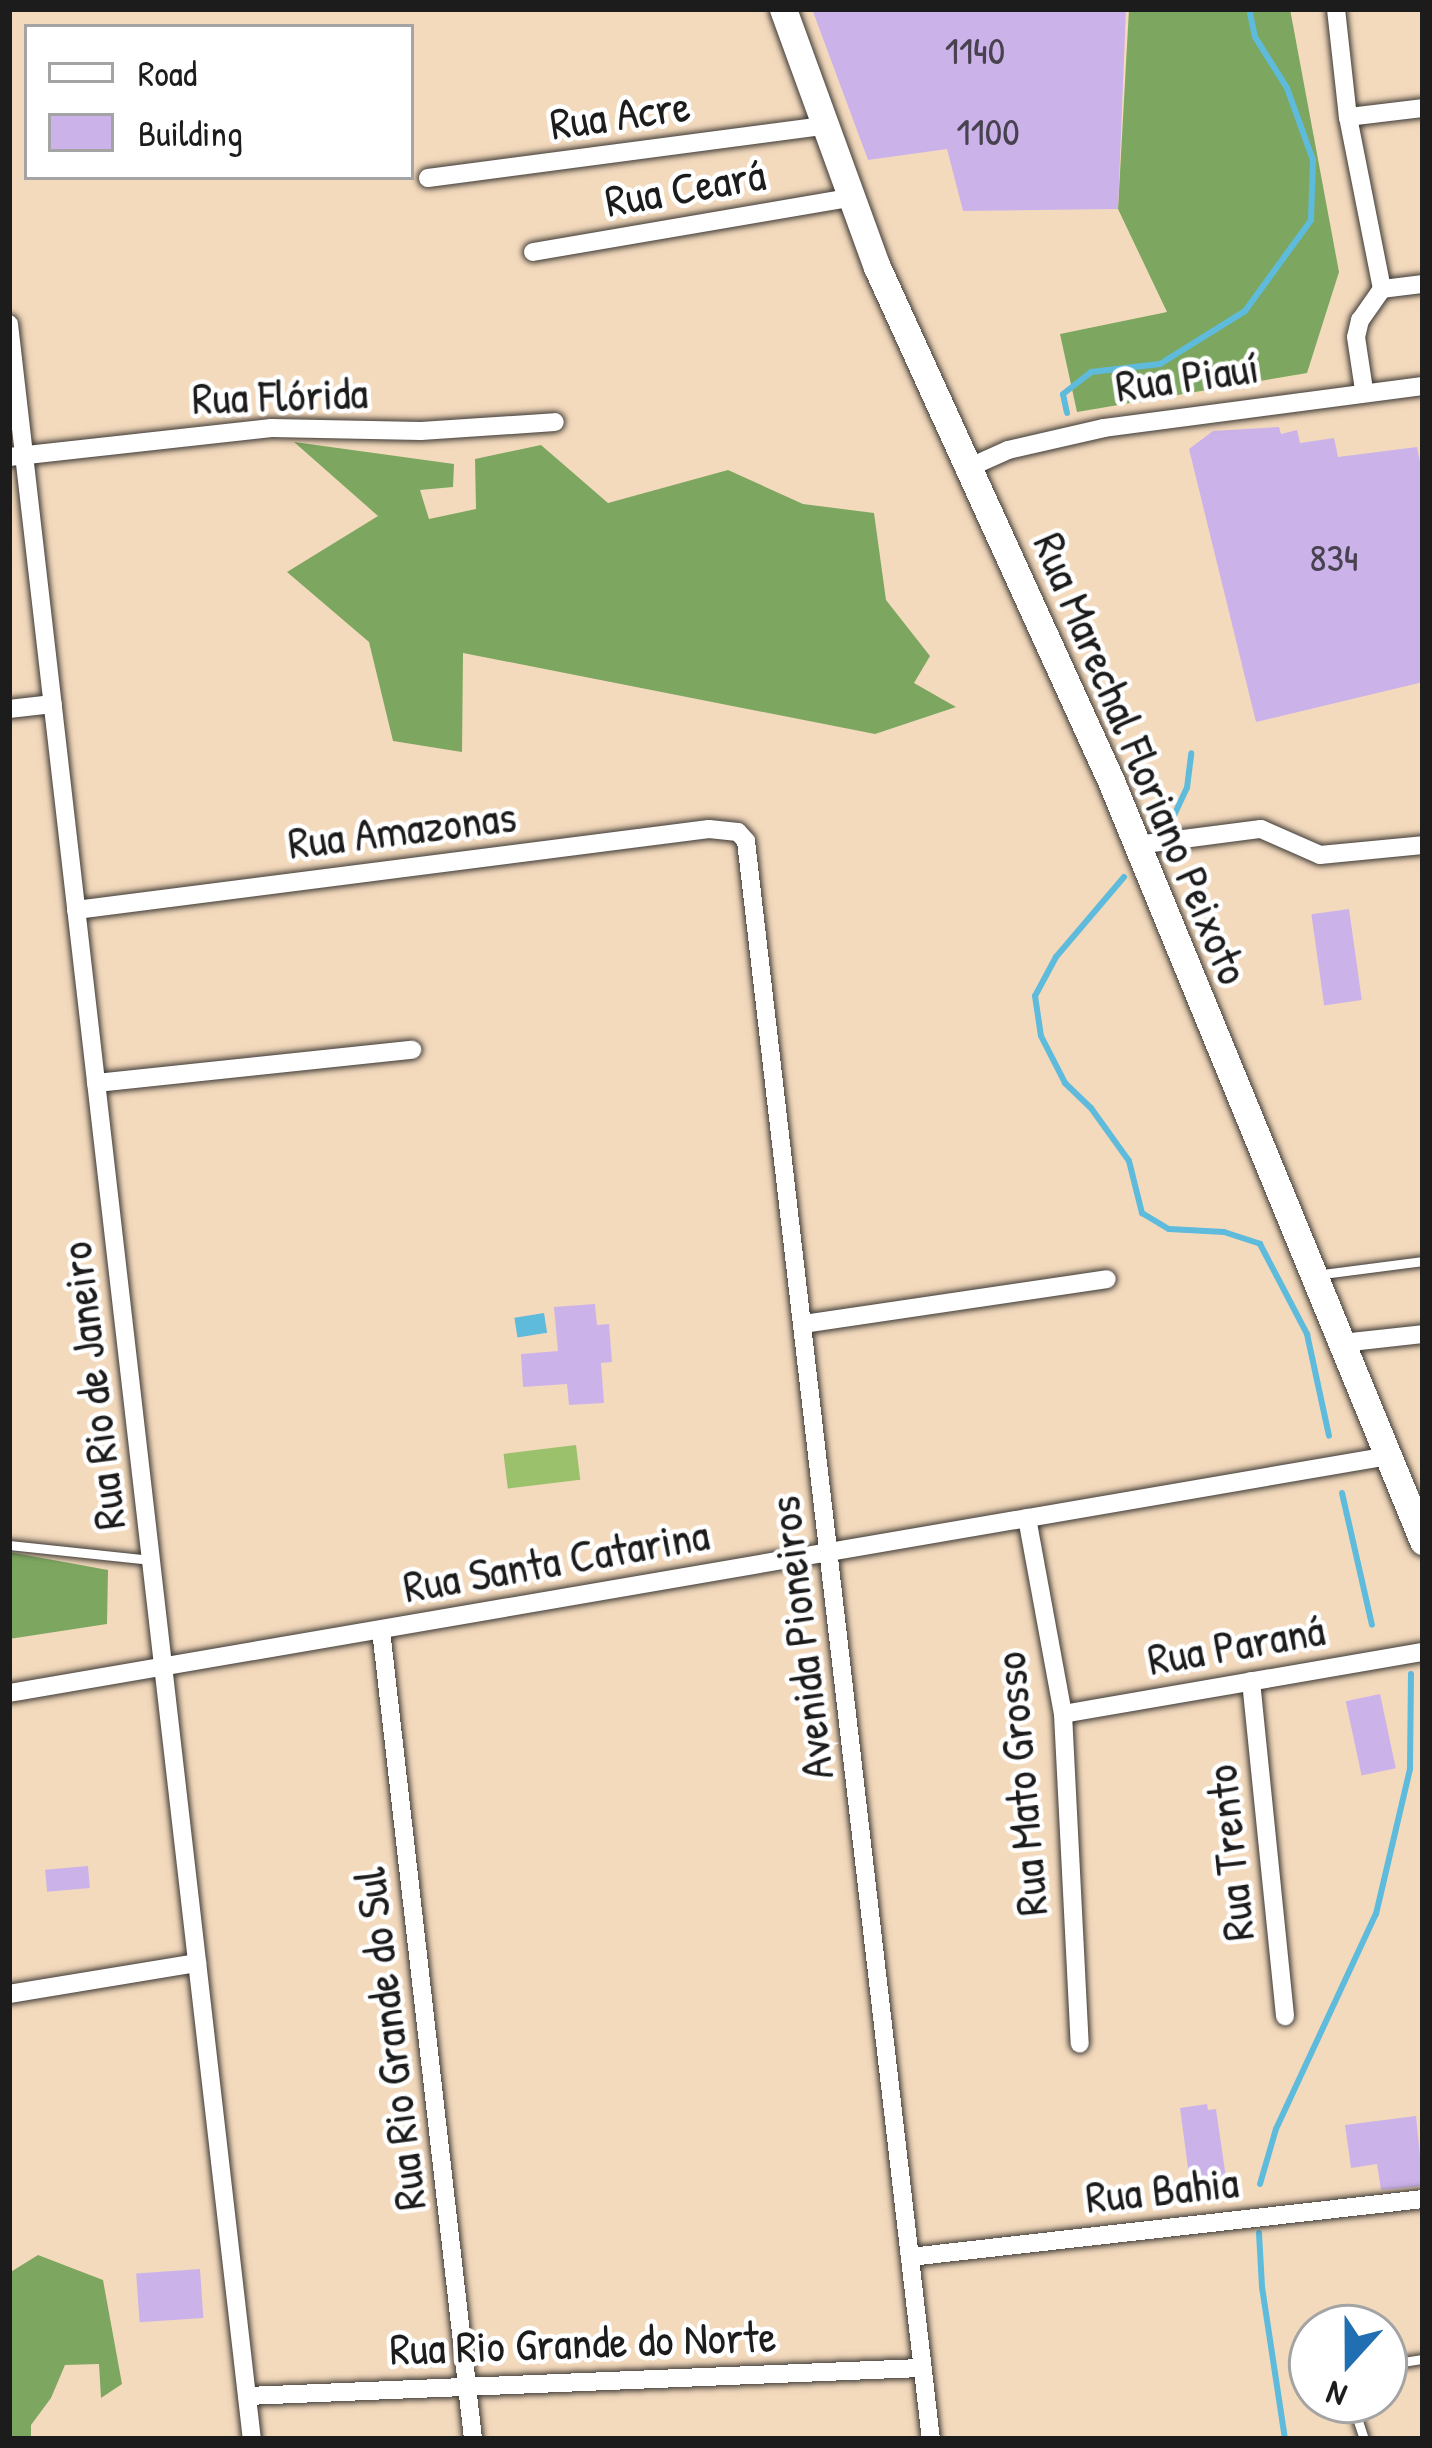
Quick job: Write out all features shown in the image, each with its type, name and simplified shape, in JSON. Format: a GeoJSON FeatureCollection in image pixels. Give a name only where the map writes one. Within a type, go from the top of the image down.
{"type":"FeatureCollection","features":[{"type":"Feature","properties":{"kind":"main road","name":"Rua Marechal Floriano Peixoto"},"geometry":{"type":"LineString","coordinates":[[783,9],[849,198],[1138,845],[1388,1456],[1414,1499],[1423,1541]]}},
{"type":"Feature","properties":{"kind":"street"},"geometry":{"type":"LineString","coordinates":[[1336,9],[1348,117],[1382,289],[1360,320],[1356,338],[1364,390]]}},
{"type":"Feature","properties":{"kind":"street"},"geometry":{"type":"LineString","coordinates":[[1348,117],[1423,108]]}},
{"type":"Feature","properties":{"kind":"street","name":"Rua Acre"},"geometry":{"type":"LineString","coordinates":[[428,178],[822,126]]}},
{"type":"Feature","properties":{"kind":"street","name":"Rua Ceará"},"geometry":{"type":"LineString","coordinates":[[533,252],[849,198]]}},
{"type":"Feature","properties":{"kind":"street"},"geometry":{"type":"LineString","coordinates":[[1382,289],[1423,284]]}},
{"type":"Feature","properties":{"kind":"street","name":"Rua Rio de Janeiro"},"geometry":{"type":"LineString","coordinates":[[9,324],[16,456],[52,704],[252,2439]]}},
{"type":"Feature","properties":{"kind":"street","name":"Rua Piauí"},"geometry":{"type":"LineString","coordinates":[[968,468],[1052,437],[1364,390],[1423,386]]}},
{"type":"Feature","properties":{"kind":"street","name":"Rua Flórida"},"geometry":{"type":"LineString","coordinates":[[16,456],[272,428],[422,431],[555,422]]}},
{"type":"Feature","properties":{"kind":"street"},"geometry":{"type":"LineString","coordinates":[[9,709],[52,704]]}},
{"type":"Feature","properties":{"kind":"street","name":"Rua Amazonas"},"geometry":{"type":"LineString","coordinates":[[76,910],[709,829],[738,832]]}},
{"type":"Feature","properties":{"kind":"street"},"geometry":{"type":"LineString","coordinates":[[1138,845],[1261,829],[1320,855],[1423,845]]}},
{"type":"Feature","properties":{"kind":"street","name":"Avenida Pioneiros"},"geometry":{"type":"LineString","coordinates":[[738,832],[749,854],[931,2439]]}},
{"type":"Feature","properties":{"kind":"street"},"geometry":{"type":"LineString","coordinates":[[96,1083],[412,1050]]}},
{"type":"Feature","properties":{"kind":"street"},"geometry":{"type":"LineString","coordinates":[[803,1324],[1107,1279]]}},
{"type":"Feature","properties":{"kind":"street"},"geometry":{"type":"LineString","coordinates":[[1342,1343],[1423,1334]]}},
{"type":"Feature","properties":{"kind":"street","name":"Rua Santa Catarina"},"geometry":{"type":"LineString","coordinates":[[9,1693],[1388,1456]]}},
{"type":"Feature","properties":{"kind":"street","name":"Rua Mato Grosso"},"geometry":{"type":"LineString","coordinates":[[1027,1518],[1063,1714],[1080,2044]]}},
{"type":"Feature","properties":{"kind":"street","name":"Rua Rio Grande do Sul"},"geometry":{"type":"LineString","coordinates":[[381,1630],[473,2439]]}},
{"type":"Feature","properties":{"kind":"street","name":"Rua Paraná"},"geometry":{"type":"LineString","coordinates":[[1063,1714],[1423,1652]]}},
{"type":"Feature","properties":{"kind":"street","name":"Rua Trento"},"geometry":{"type":"LineString","coordinates":[[1251,1682],[1285,2016]]}},
{"type":"Feature","properties":{"kind":"street"},"geometry":{"type":"LineString","coordinates":[[9,1994],[197,1963]]}},
{"type":"Feature","properties":{"kind":"street","name":"Rua Bahia"},"geometry":{"type":"LineString","coordinates":[[910,2257],[1423,2199]]}},
{"type":"Feature","properties":{"kind":"street","name":"Rua Rio Grande do Norte"},"geometry":{"type":"LineString","coordinates":[[247,2396],[922,2368]]}},
{"type":"Feature","properties":{"kind":"lane"},"geometry":{"type":"LineString","coordinates":[[1315,1275],[1423,1261]]}},
{"type":"Feature","properties":{"kind":"lane"},"geometry":{"type":"LineString","coordinates":[[9,1545],[151,1560]]}},
{"type":"Feature","properties":{"kind":"green space"},"geometry":{"type":"Polygon","coordinates":[[[1129,9],[1290,9],[1339,272],[1307,373],[1077,412],[1060,334],[1167,312],[1118,209],[1129,9]]]}},
{"type":"Feature","properties":{"kind":"green space"},"geometry":{"type":"Polygon","coordinates":[[[294,442],[454,464],[453,487],[420,490],[429,519],[476,509],[475,459],[541,445],[608,503],[728,470],[803,504],[874,513],[886,600],[930,656],[914,683],[956,707],[875,734],[463,653],[462,752],[393,741],[369,642],[287,572],[378,516],[294,442]]]}},
{"type":"Feature","properties":{"kind":"green space"},"geometry":{"type":"Polygon","coordinates":[[[576,1445],[580,1480],[508,1489],[504,1454],[576,1445]]]}},
{"type":"Feature","properties":{"kind":"green space"},"geometry":{"type":"Polygon","coordinates":[[[9,1552],[108,1570],[107,1624],[9,1639],[9,1552]]]}},
{"type":"Feature","properties":{"kind":"green space"},"geometry":{"type":"Polygon","coordinates":[[[38,2255],[103,2280],[122,2384],[101,2398],[99,2364],[65,2365],[51,2398],[31,2425],[31,2439],[9,2439],[9,2273],[38,2255]]]}},
{"type":"Feature","properties":{"kind":"water"},"geometry":{"type":"Polygon","coordinates":[[[544,1313],[547,1333],[517,1337],[514,1318],[544,1313]]]}},
{"type":"Feature","properties":{"kind":"building"},"geometry":{"type":"Polygon","coordinates":[[[812,9],[1126,9],[1118,209],[963,211],[947,149],[868,160],[812,9]]]}},
{"type":"Feature","properties":{"kind":"building"},"geometry":{"type":"Polygon","coordinates":[[[1279,427],[1281,434],[1297,430],[1300,443],[1334,438],[1338,457],[1417,447],[1423,476],[1423,682],[1256,722],[1189,449],[1213,431],[1279,427]]]}},
{"type":"Feature","properties":{"kind":"building"},"geometry":{"type":"Polygon","coordinates":[[[1349,909],[1362,1000],[1324,1005],[1311,914],[1349,909]]]}},
{"type":"Feature","properties":{"kind":"building"},"geometry":{"type":"Polygon","coordinates":[[[595,1304],[597,1325],[609,1324],[612,1362],[601,1363],[604,1403],[569,1405],[567,1384],[523,1387],[521,1354],[558,1351],[554,1307],[595,1304]]]}},
{"type":"Feature","properties":{"kind":"building"},"geometry":{"type":"Polygon","coordinates":[[[1380,1694],[1396,1768],[1362,1776],[1346,1701],[1380,1694]]]}},
{"type":"Feature","properties":{"kind":"building"},"geometry":{"type":"Polygon","coordinates":[[[88,1866],[90,1888],[47,1892],[45,1870],[88,1866]]]}},
{"type":"Feature","properties":{"kind":"building"},"geometry":{"type":"Polygon","coordinates":[[[1207,2104],[1208,2110],[1216,2109],[1226,2178],[1190,2183],[1180,2108],[1207,2104]]]}},
{"type":"Feature","properties":{"kind":"building"},"geometry":{"type":"Polygon","coordinates":[[[1416,2116],[1423,2186],[1381,2190],[1377,2164],[1351,2168],[1345,2125],[1416,2116]]]}},
{"type":"Feature","properties":{"kind":"building"},"geometry":{"type":"Polygon","coordinates":[[[200,2269],[203,2318],[140,2322],[136,2273],[200,2269]]]}},
{"type":"Feature","properties":{"kind":"waterway"},"geometry":{"type":"LineString","coordinates":[[1067,413],[1063,394],[1091,372],[1160,364],[1245,311],[1311,220],[1313,160],[1287,88],[1255,37],[1249,9]]}},
{"type":"Feature","properties":{"kind":"waterway"},"geometry":{"type":"LineString","coordinates":[[1170,824],[1187,788],[1191,753]]}},
{"type":"Feature","properties":{"kind":"waterway"},"geometry":{"type":"LineString","coordinates":[[1124,877],[1056,957],[1035,996],[1041,1036],[1065,1083],[1091,1108],[1129,1161],[1142,1213],[1169,1229],[1224,1232],[1260,1244],[1307,1334],[1329,1436]]}},
{"type":"Feature","properties":{"kind":"waterway"},"geometry":{"type":"LineString","coordinates":[[1342,1493],[1372,1625]]}},
{"type":"Feature","properties":{"kind":"waterway"},"geometry":{"type":"LineString","coordinates":[[1260,2184],[1276,2129],[1376,1914],[1410,1769],[1411,1674]]}},
{"type":"Feature","properties":{"kind":"waterway"},"geometry":{"type":"LineString","coordinates":[[1259,2233],[1262,2287],[1285,2439]]}}]}
